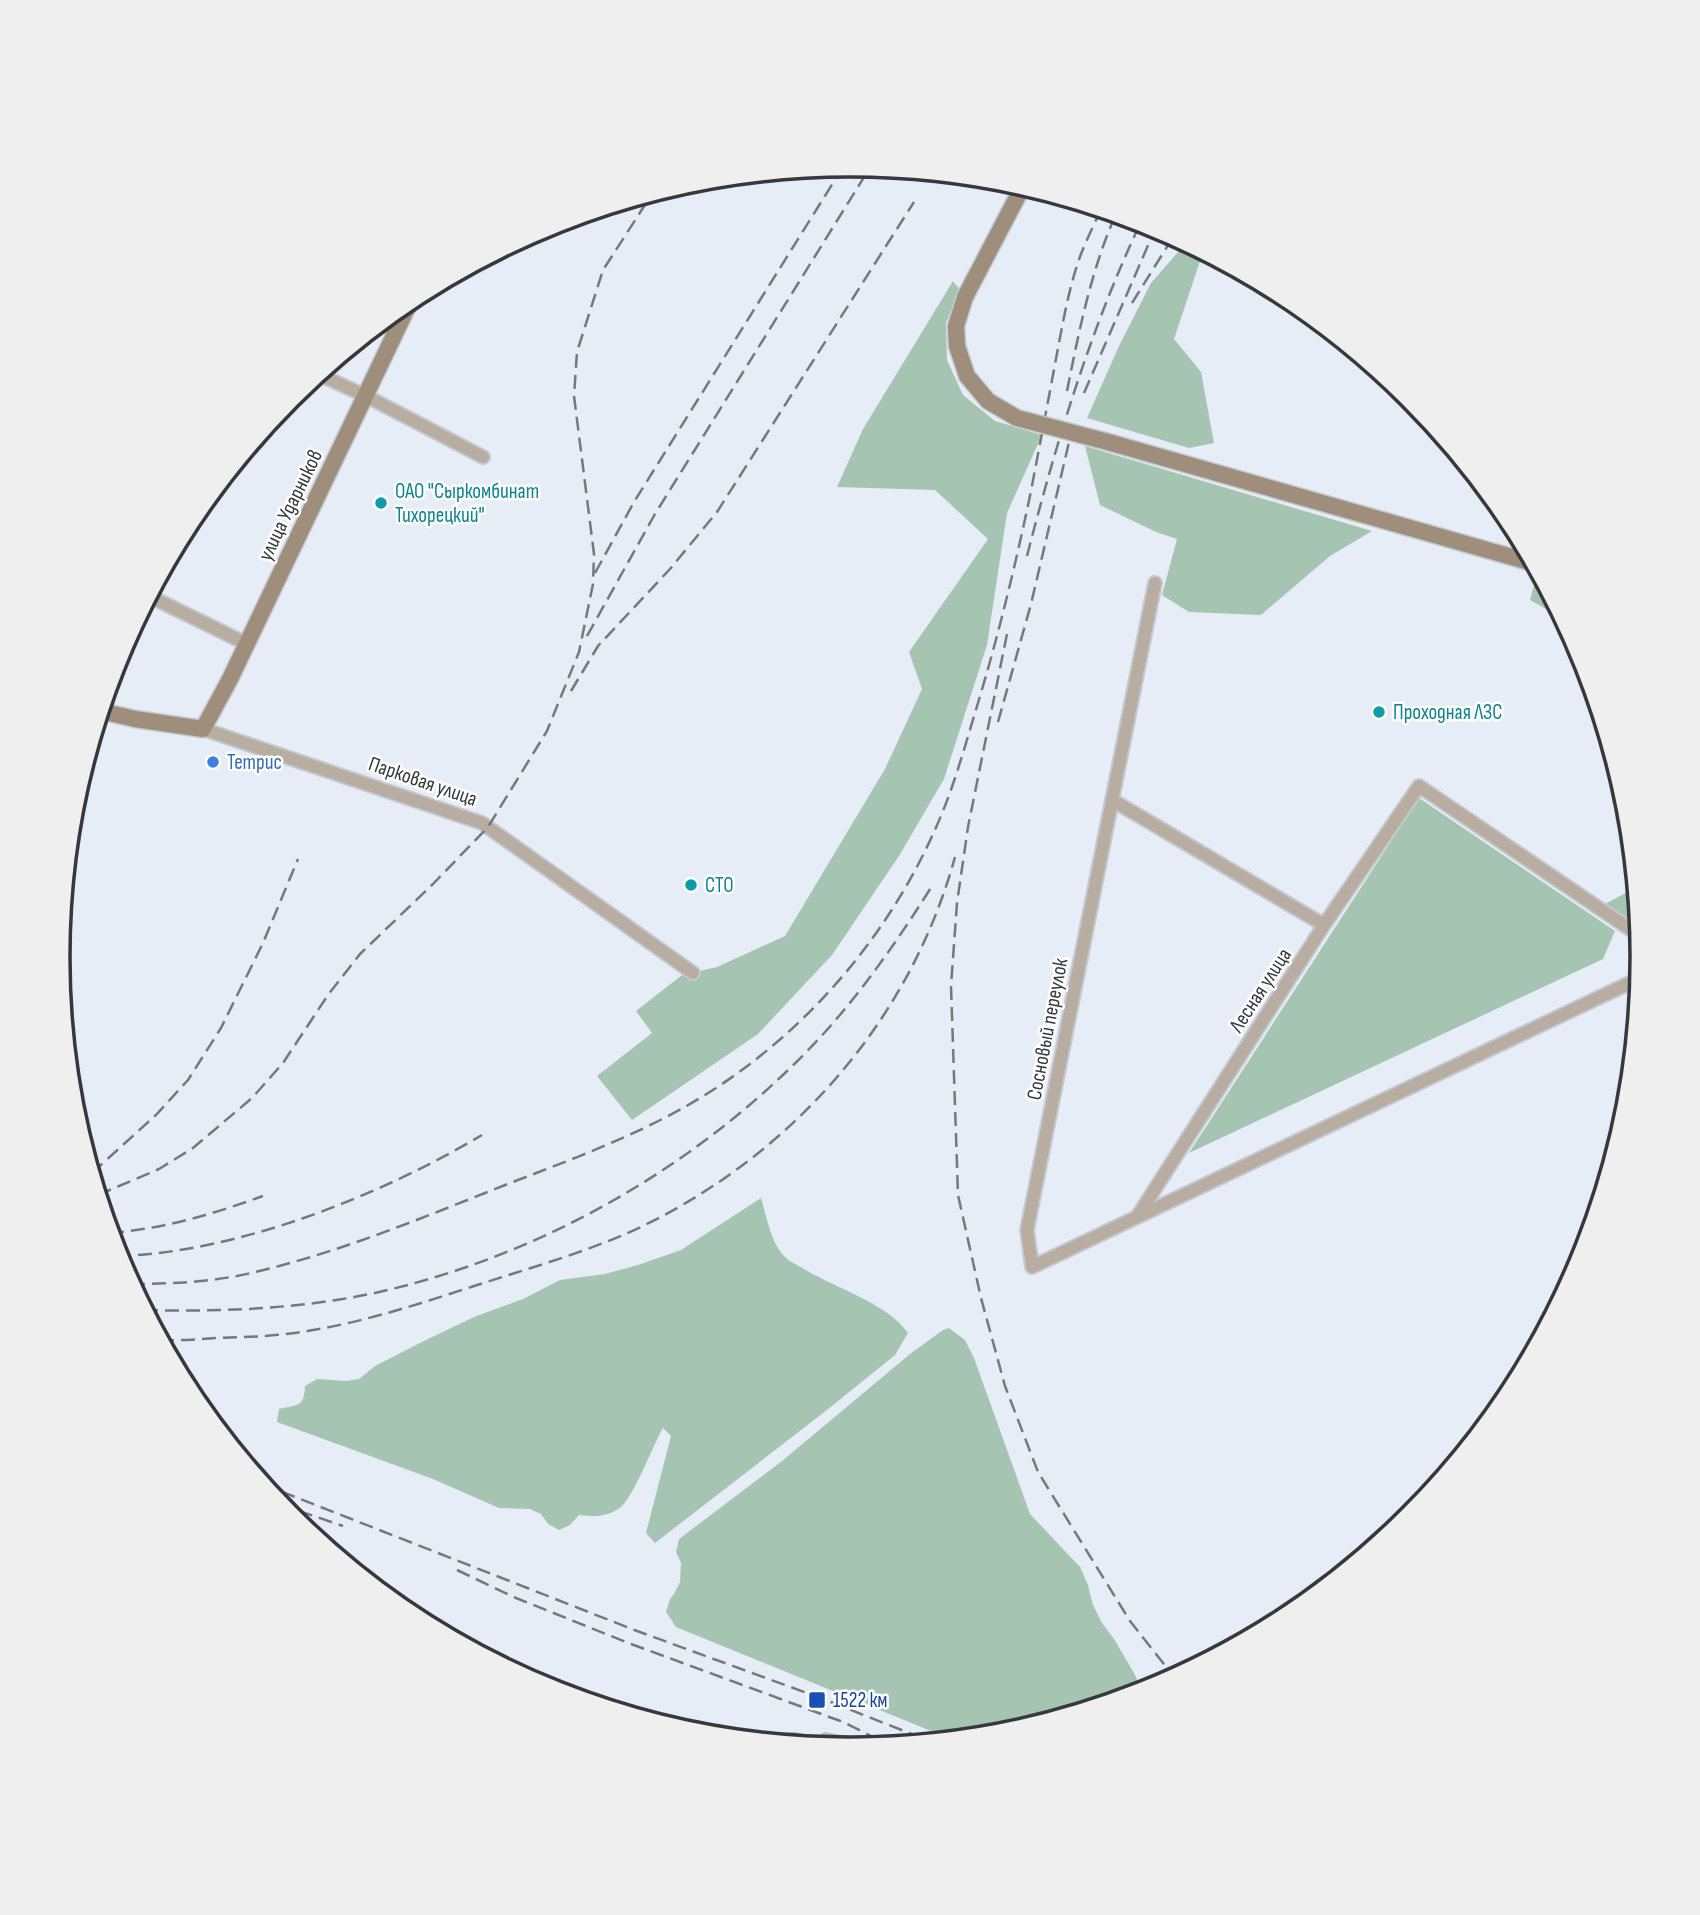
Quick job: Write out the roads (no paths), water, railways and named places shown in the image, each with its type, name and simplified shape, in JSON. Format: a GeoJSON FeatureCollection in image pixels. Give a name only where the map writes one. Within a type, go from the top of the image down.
{"type":"FeatureCollection","features":[{"type":"Feature","properties":{"kind":"main road"},"geometry":{"type":"LineString","coordinates":[[1018,196],[965,297],[956,326],[957,346],[967,376],[988,401],[1017,418],[1520,559]]}},
{"type":"Feature","properties":{"kind":"main road","name":"улица Ударников"},"geometry":{"type":"LineString","coordinates":[[203,729],[230,679],[402,320]]}},
{"type":"Feature","properties":{"kind":"main road","name":"Парковая улица"},"geometry":{"type":"LineString","coordinates":[[109,713],[203,729]]}},
{"type":"Feature","properties":{"kind":"street"},"geometry":{"type":"LineString","coordinates":[[328,379],[484,457]]}},
{"type":"Feature","properties":{"kind":"street","name":"Сосновый переулок"},"geometry":{"type":"LineString","coordinates":[[1137,1217],[1032,1267],[1027,1230],[1155,583]]}},
{"type":"Feature","properties":{"kind":"street"},"geometry":{"type":"LineString","coordinates":[[157,600],[247,644]]}},
{"type":"Feature","properties":{"kind":"street","name":"Парковая улица"},"geometry":{"type":"LineString","coordinates":[[203,729],[482,822],[694,973]]}},
{"type":"Feature","properties":{"kind":"street","name":"Лесная улица"},"geometry":{"type":"LineString","coordinates":[[1137,1217],[1324,925],[1419,786],[1629,928]]}},
{"type":"Feature","properties":{"kind":"street"},"geometry":{"type":"LineString","coordinates":[[1112,800],[1324,925]]}},
{"type":"Feature","properties":{"kind":"street"},"geometry":{"type":"LineString","coordinates":[[1137,1217],[1629,983]]}},
{"type":"Feature","properties":{"kind":"railway"},"geometry":{"type":"LineString","coordinates":[[595,573],[634,502],[836,178]]}},
{"type":"Feature","properties":{"kind":"railway"},"geometry":{"type":"LineString","coordinates":[[587,636],[655,514],[864,178]]}},
{"type":"Feature","properties":{"kind":"railway"},"geometry":{"type":"LineString","coordinates":[[571,691],[598,646],[670,569],[717,512],[914,202]]}},
{"type":"Feature","properties":{"kind":"railway"},"geometry":{"type":"LineString","coordinates":[[106,1191],[159,1169],[193,1148],[252,1098],[283,1063],[328,995],[360,954],[488,827],[547,731],[579,652],[593,584],[594,554],[574,396],[577,352],[603,270],[645,205]]}},
{"type":"Feature","properties":{"kind":"railway"},"geometry":{"type":"LineString","coordinates":[[142,1284],[236,1276],[319,1254],[386,1231],[594,1150],[669,1116],[716,1088],[753,1061],[821,1001],[878,931],[902,893],[924,853],[953,784],[986,677],[1013,571],[1072,281],[1097,218]]}},
{"type":"Feature","properties":{"kind":"railway"},"geometry":{"type":"LineString","coordinates":[[1067,391],[1081,323],[1112,223]]}},
{"type":"Feature","properties":{"kind":"railway"},"geometry":{"type":"LineString","coordinates":[[1027,556],[1076,386],[1106,303],[1136,233]]}},
{"type":"Feature","properties":{"kind":"railway"},"geometry":{"type":"LineString","coordinates":[[1084,393],[1151,238]]}},
{"type":"Feature","properties":{"kind":"railway"},"geometry":{"type":"LineString","coordinates":[[1132,303],[1168,246]]}},
{"type":"Feature","properties":{"kind":"railway"},"geometry":{"type":"LineString","coordinates":[[998,722],[1031,604],[1070,438]]}},
{"type":"Feature","properties":{"kind":"railway"},"geometry":{"type":"LineString","coordinates":[[1007,634],[968,827],[957,903],[951,986],[958,1195],[981,1298],[1005,1386],[1038,1472],[1130,1621],[1168,1669]]}},
{"type":"Feature","properties":{"kind":"railway"},"geometry":{"type":"LineString","coordinates":[[171,1340],[290,1334],[373,1317],[602,1243],[645,1225],[700,1195],[750,1159],[797,1119],[839,1074],[877,1026],[909,973],[935,917],[955,857]]}},
{"type":"Feature","properties":{"kind":"railway"},"geometry":{"type":"LineString","coordinates":[[99,1167],[156,1115],[188,1080],[221,1028],[263,943],[298,859]]}},
{"type":"Feature","properties":{"kind":"railway"},"geometry":{"type":"LineString","coordinates":[[154,1310],[258,1308],[370,1294],[498,1256],[559,1229],[619,1197],[675,1162],[729,1122],[780,1078],[855,997],[932,886]]}},
{"type":"Feature","properties":{"kind":"railway"},"geometry":{"type":"LineString","coordinates":[[129,1255],[210,1244],[306,1217],[398,1179],[482,1135]]}},
{"type":"Feature","properties":{"kind":"railway"},"geometry":{"type":"LineString","coordinates":[[120,1232],[188,1220],[263,1196]]}},
{"type":"Feature","properties":{"kind":"railway"},"geometry":{"type":"LineString","coordinates":[[282,1492],[637,1631],[914,1735]]}},
{"type":"Feature","properties":{"kind":"railway"},"geometry":{"type":"LineString","coordinates":[[301,1511],[343,1526]]}},
{"type":"Feature","properties":{"kind":"railway"},"geometry":{"type":"LineString","coordinates":[[457,1570],[516,1598],[631,1644],[843,1722],[873,1737]]}},
{"type":"Feature","properties":{"kind":"place","name":"ОАО \"Сыркомбинат Тихорецкий\""},"geometry":{"type":"Point","coordinates":[381,503]}},
{"type":"Feature","properties":{"kind":"place","name":"Проходная ЛЗС"},"geometry":{"type":"Point","coordinates":[1379,712]}},
{"type":"Feature","properties":{"kind":"place","name":"Тетрис"},"geometry":{"type":"Point","coordinates":[213,762]}},
{"type":"Feature","properties":{"kind":"place","name":"СТО"},"geometry":{"type":"Point","coordinates":[691,885]}},
{"type":"Feature","properties":{"kind":"place","name":"1522 км"},"geometry":{"type":"Point","coordinates":[817,1700]}}]}
